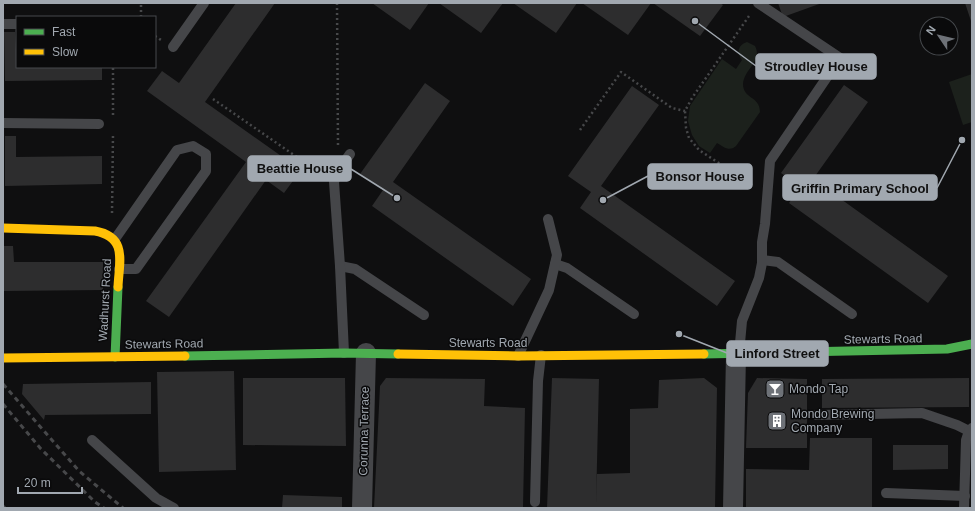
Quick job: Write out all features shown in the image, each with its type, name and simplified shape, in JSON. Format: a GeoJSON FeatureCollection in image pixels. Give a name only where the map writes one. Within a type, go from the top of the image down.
{"type":"FeatureCollection","features":[{"type":"Feature","properties":{"kind":"street"},"geometry":{"type":"LineString","coordinates":[[3,228],[95,231],[111,236]]}},
{"type":"Feature","properties":{"kind":"street","name":"Wadhurst Road"},"geometry":{"type":"LineString","coordinates":[[111,236],[120,249],[115,357]]}},
{"type":"Feature","properties":{"kind":"street","name":"Stewarts Road"},"geometry":{"type":"LineString","coordinates":[[3,358],[344,353],[518,356],[738,354],[947,349],[972,344]]}},
{"type":"Feature","properties":{"kind":"street","name":"Corunna Terrace"},"geometry":{"type":"LineString","coordinates":[[362,508],[366,353]]}},
{"type":"Feature","properties":{"kind":"street"},"geometry":{"type":"LineString","coordinates":[[733,508],[738,354]]}},
{"type":"Feature","properties":{"kind":"lane"},"geometry":{"type":"LineString","coordinates":[[173,48],[204,3]]}},
{"type":"Feature","properties":{"kind":"lane"},"geometry":{"type":"LineString","coordinates":[[738,354],[742,322],[759,278],[762,260],[762,242],[770,161],[840,58],[761,5]]}},
{"type":"Feature","properties":{"kind":"lane"},"geometry":{"type":"LineString","coordinates":[[3,24],[16,24]]}},
{"type":"Feature","properties":{"kind":"lane"},"geometry":{"type":"LineString","coordinates":[[3,123],[99,124]]}},
{"type":"Feature","properties":{"kind":"lane"},"geometry":{"type":"LineString","coordinates":[[111,236],[177,150],[194,146],[206,154],[206,171],[136,269],[119,269]]}},
{"type":"Feature","properties":{"kind":"lane"},"geometry":{"type":"LineString","coordinates":[[344,353],[334,182],[338,171],[350,154]]}},
{"type":"Feature","properties":{"kind":"lane"},"geometry":{"type":"LineString","coordinates":[[518,356],[549,290],[557,255],[548,219]]}},
{"type":"Feature","properties":{"kind":"lane"},"geometry":{"type":"LineString","coordinates":[[762,260],[778,262],[852,314]]}},
{"type":"Feature","properties":{"kind":"lane"},"geometry":{"type":"LineString","coordinates":[[555,264],[567,268],[634,314]]}},
{"type":"Feature","properties":{"kind":"lane"},"geometry":{"type":"LineString","coordinates":[[340,266],[355,269],[424,315]]}},
{"type":"Feature","properties":{"kind":"lane"},"geometry":{"type":"LineString","coordinates":[[535,502],[538,381],[541,355]]}},
{"type":"Feature","properties":{"kind":"lane"},"geometry":{"type":"LineString","coordinates":[[816,415],[922,413],[970,430],[966,440],[964,508]]}},
{"type":"Feature","properties":{"kind":"lane"},"geometry":{"type":"LineString","coordinates":[[92,440],[156,498],[174,508]]}},
{"type":"Feature","properties":{"kind":"lane"},"geometry":{"type":"LineString","coordinates":[[886,493],[964,496]]}},
{"type":"Feature","properties":{"kind":"path"},"geometry":{"type":"LineString","coordinates":[[141,3],[141,16]]}},
{"type":"Feature","properties":{"kind":"path"},"geometry":{"type":"LineString","coordinates":[[337,3],[338,171]]}},
{"type":"Feature","properties":{"kind":"path"},"geometry":{"type":"LineString","coordinates":[[761,5],[752,12],[692,98],[685,111],[686,128],[689,138],[699,150],[756,187],[768,185]]}},
{"type":"Feature","properties":{"kind":"path"},"geometry":{"type":"LineString","coordinates":[[113,68],[113,117]]}},
{"type":"Feature","properties":{"kind":"path"},"geometry":{"type":"LineString","coordinates":[[580,130],[621,72],[672,108],[685,111]]}},
{"type":"Feature","properties":{"kind":"path"},"geometry":{"type":"LineString","coordinates":[[213,99],[334,182]]}},
{"type":"Feature","properties":{"kind":"path"},"geometry":{"type":"LineString","coordinates":[[111,236],[113,132]]}},
{"type":"Feature","properties":{"kind":"shaded area"},"geometry":{"type":"Polygon","coordinates":[[[747,42],[755,46],[757,56],[746,74],[743,84],[748,95],[757,103],[760,112],[736,146],[729,149],[717,143],[710,153],[699,146],[692,135],[688,121],[690,106],[722,59],[736,69],[742,60],[739,54],[739,49],[744,43],[747,42]]]}},
{"type":"Feature","properties":{"kind":"shaded area"},"geometry":{"type":"Polygon","coordinates":[[[972,74],[972,122],[963,125],[949,82],[972,74]]]}},
{"type":"Feature","properties":{"kind":"building"},"geometry":{"type":"Polygon","coordinates":[[[236,3],[275,3],[205,102],[301,170],[284,193],[266,180],[169,317],[146,301],[246,162],[147,91],[162,71],[179,83],[236,3]]]}},
{"type":"Feature","properties":{"kind":"building"},"geometry":{"type":"Polygon","coordinates":[[[372,3],[429,3],[410,30],[372,3]]]}},
{"type":"Feature","properties":{"kind":"building"},"geometry":{"type":"Polygon","coordinates":[[[439,3],[503,3],[481,33],[439,3]]]}},
{"type":"Feature","properties":{"kind":"building"},"geometry":{"type":"Polygon","coordinates":[[[513,3],[577,3],[556,33],[513,3]]]}},
{"type":"Feature","properties":{"kind":"building"},"geometry":{"type":"Polygon","coordinates":[[[582,3],[651,3],[628,35],[582,3]]]}},
{"type":"Feature","properties":{"kind":"building"},"geometry":{"type":"Polygon","coordinates":[[[653,3],[720,3],[723,5],[700,36],[653,3]]]}},
{"type":"Feature","properties":{"kind":"building"},"geometry":{"type":"Polygon","coordinates":[[[778,3],[822,3],[783,17],[778,3]]]}},
{"type":"Feature","properties":{"kind":"building"},"geometry":{"type":"Polygon","coordinates":[[[965,3],[972,3],[972,24],[965,3]]]}},
{"type":"Feature","properties":{"kind":"building"},"geometry":{"type":"Polygon","coordinates":[[[4,32],[15,32],[16,68],[102,68],[102,80],[5,81],[4,32]]]}},
{"type":"Feature","properties":{"kind":"building"},"geometry":{"type":"Polygon","coordinates":[[[425,83],[450,101],[393,182],[531,279],[513,306],[372,206],[383,190],[360,174],[425,83]]]}},
{"type":"Feature","properties":{"kind":"building"},"geometry":{"type":"Polygon","coordinates":[[[844,85],[868,102],[813,179],[948,276],[928,303],[789,203],[800,187],[781,173],[844,85]]]}},
{"type":"Feature","properties":{"kind":"building"},"geometry":{"type":"Polygon","coordinates":[[[632,86],[659,105],[601,186],[735,281],[717,306],[580,208],[591,192],[568,176],[632,86]]]}},
{"type":"Feature","properties":{"kind":"building"},"geometry":{"type":"Polygon","coordinates":[[[5,136],[16,136],[16,157],[102,156],[102,184],[5,186],[5,136]]]}},
{"type":"Feature","properties":{"kind":"building"},"geometry":{"type":"Polygon","coordinates":[[[3,246],[13,246],[14,262],[103,262],[103,290],[3,291],[3,246]]]}},
{"type":"Feature","properties":{"kind":"building"},"geometry":{"type":"Polygon","coordinates":[[[234,371],[236,470],[159,472],[157,372],[234,371]]]}},
{"type":"Feature","properties":{"kind":"building"},"geometry":{"type":"Polygon","coordinates":[[[243,378],[345,378],[346,446],[243,445],[243,378]]]}},
{"type":"Feature","properties":{"kind":"building"},"geometry":{"type":"Polygon","coordinates":[[[386,378],[485,379],[484,406],[525,408],[523,508],[374,508],[380,386],[386,378]]]}},
{"type":"Feature","properties":{"kind":"building"},"geometry":{"type":"Polygon","coordinates":[[[552,378],[599,379],[596,504],[597,474],[630,473],[630,409],[658,408],[659,380],[704,378],[717,388],[715,508],[547,508],[552,378]]]}},
{"type":"Feature","properties":{"kind":"building","name":"Mondo Brewing Company"},"geometry":{"type":"Polygon","coordinates":[[[757,378],[807,379],[807,448],[746,448],[748,393],[757,378]]]}},
{"type":"Feature","properties":{"kind":"building"},"geometry":{"type":"Polygon","coordinates":[[[969,378],[969,407],[822,408],[822,379],[969,378]]]}},
{"type":"Feature","properties":{"kind":"building"},"geometry":{"type":"Polygon","coordinates":[[[151,382],[151,414],[45,415],[44,420],[22,394],[23,384],[151,382]]]}},
{"type":"Feature","properties":{"kind":"building"},"geometry":{"type":"Polygon","coordinates":[[[810,438],[872,438],[872,508],[746,508],[746,469],[809,470],[810,438]]]}},
{"type":"Feature","properties":{"kind":"building"},"geometry":{"type":"Polygon","coordinates":[[[893,445],[948,445],[948,469],[893,470],[893,445]]]}},
{"type":"Feature","properties":{"kind":"building"},"geometry":{"type":"Polygon","coordinates":[[[283,495],[342,497],[342,508],[282,508],[283,495]]]}},
{"type":"Feature","properties":{"kind":"railway"},"geometry":{"type":"LineString","coordinates":[[3,384],[79,471],[123,508]]}},
{"type":"Feature","properties":{"kind":"railway"},"geometry":{"type":"LineString","coordinates":[[3,404],[41,449],[95,502],[104,508]]}},
{"type":"Feature","properties":{"kind":"traffic: fast"},"geometry":{"type":"LineString","coordinates":[[115,357],[118,287]]}},
{"type":"Feature","properties":{"kind":"traffic: fast"},"geometry":{"type":"LineString","coordinates":[[704,354],[947,349],[972,344]]}},
{"type":"Feature","properties":{"kind":"traffic: fast"},"geometry":{"type":"LineString","coordinates":[[185,356],[344,353],[398,354]]}},
{"type":"Feature","properties":{"kind":"traffic: slow"},"geometry":{"type":"LineString","coordinates":[[3,228],[95,231],[106,234],[113,239],[119,252],[120,260],[118,287]]}},
{"type":"Feature","properties":{"kind":"traffic: slow"},"geometry":{"type":"LineString","coordinates":[[398,354],[518,356],[704,354]]}},
{"type":"Feature","properties":{"kind":"traffic: slow"},"geometry":{"type":"LineString","coordinates":[[3,358],[185,356]]}},
{"type":"Feature","properties":{"kind":"place","name":"Stroudley House"},"geometry":{"type":"Point","coordinates":[695,21]}},
{"type":"Feature","properties":{"kind":"place","name":"Griffin Primary School"},"geometry":{"type":"Point","coordinates":[962,140]}},
{"type":"Feature","properties":{"kind":"place","name":"Beattie House"},"geometry":{"type":"Point","coordinates":[397,198]}},
{"type":"Feature","properties":{"kind":"place","name":"Bonsor House"},"geometry":{"type":"Point","coordinates":[603,200]}},
{"type":"Feature","properties":{"kind":"place","name":"Linford Street"},"geometry":{"type":"Point","coordinates":[679,334]}},
{"type":"Feature","properties":{"kind":"place","name":"Mondo Tap"},"geometry":{"type":"Point","coordinates":[775,389]}},
{"type":"Feature","properties":{"kind":"place","name":"Mondo Brewing Company"},"geometry":{"type":"Point","coordinates":[777,421]}}]}
